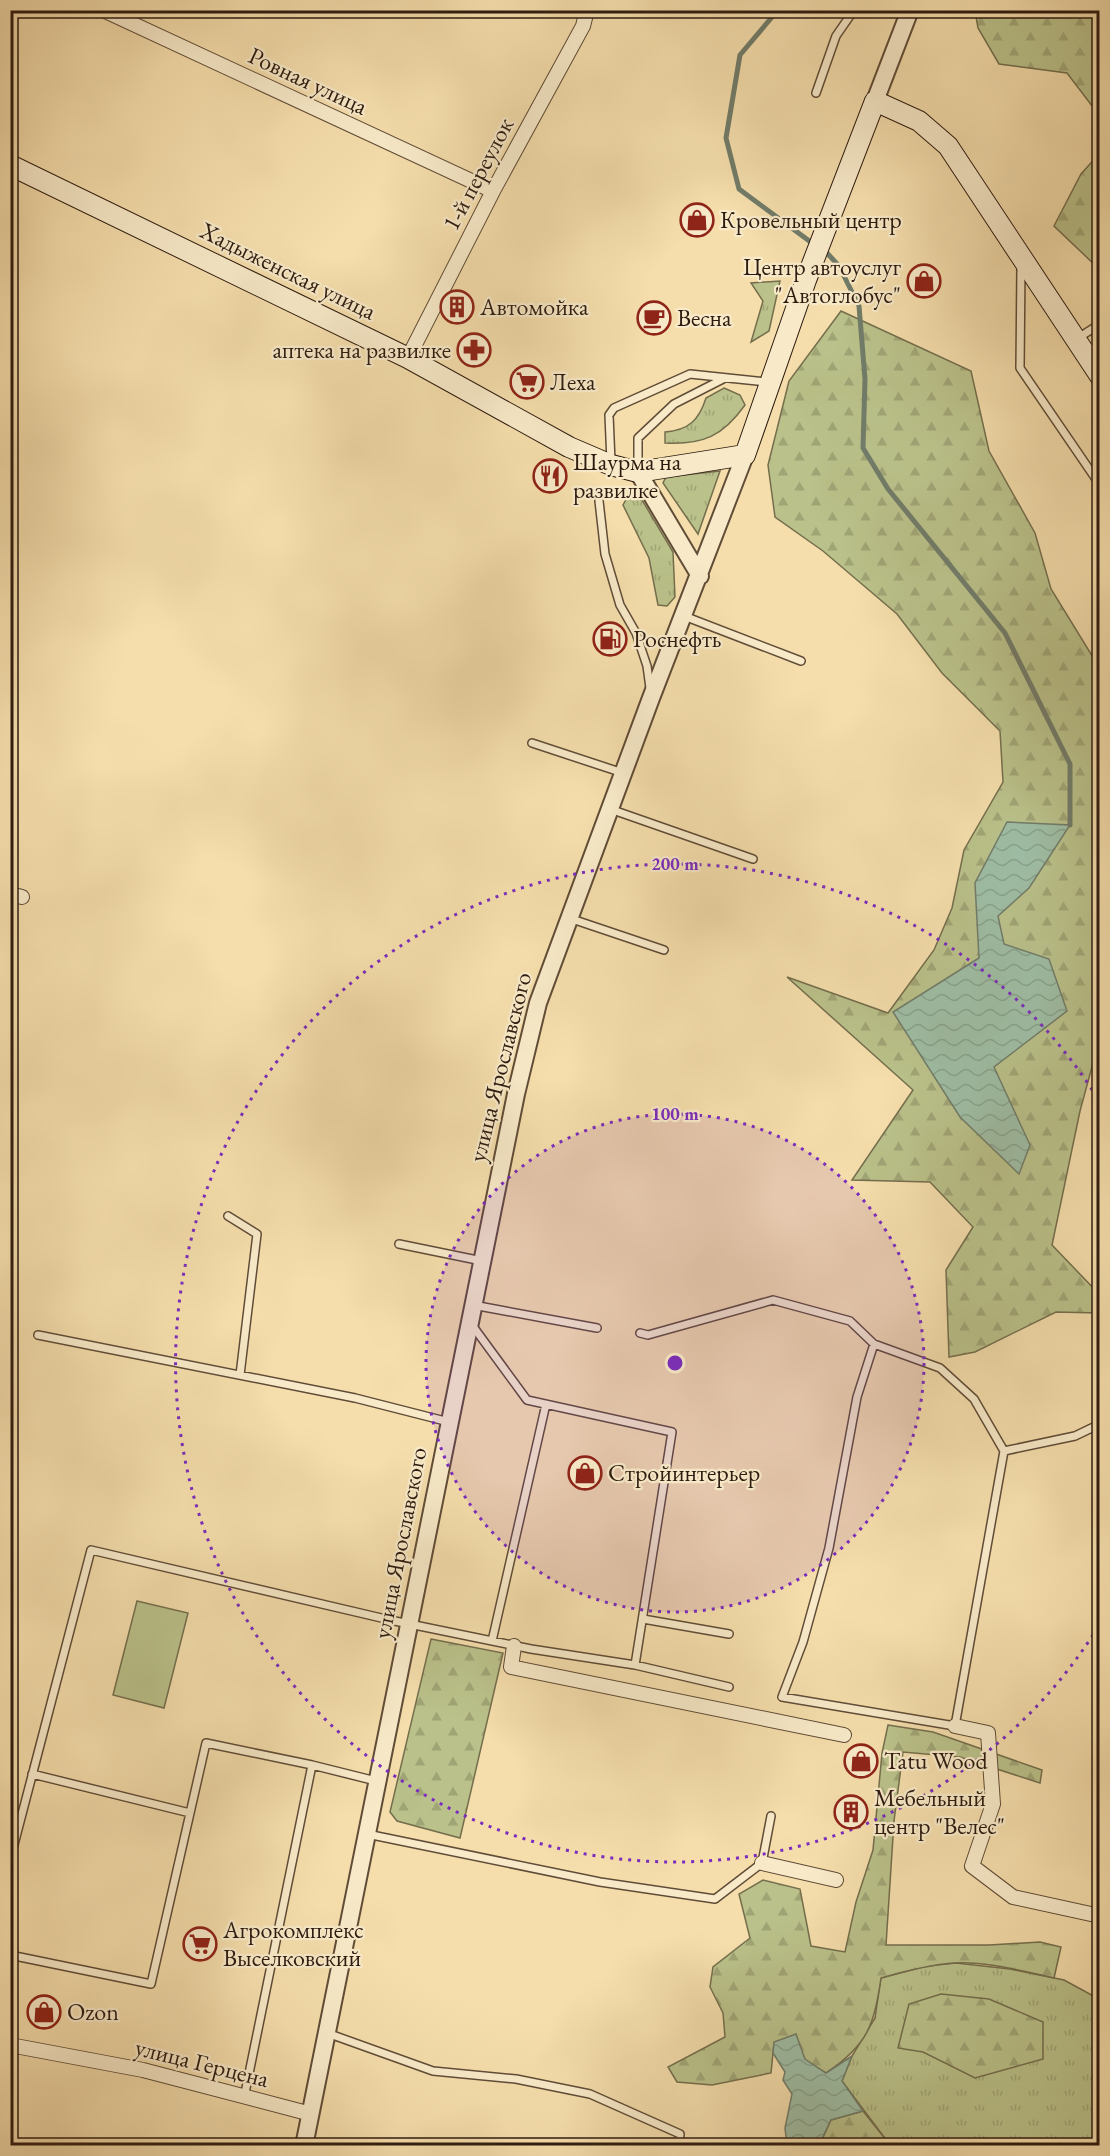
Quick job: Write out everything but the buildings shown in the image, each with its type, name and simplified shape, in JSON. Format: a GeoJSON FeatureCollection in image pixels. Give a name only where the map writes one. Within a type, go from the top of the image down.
{"type":"FeatureCollection","features":[{"type":"Feature","properties":{"kind":"main road"},"geometry":{"type":"LineString","coordinates":[[875,101],[919,121],[948,146],[1100,376]]}},
{"type":"Feature","properties":{"kind":"main road","name":"улица Ярославского"},"geometry":{"type":"LineString","coordinates":[[746,455],[770,382],[875,101]]}},
{"type":"Feature","properties":{"kind":"main road","name":"Хадыженская улица"},"geometry":{"type":"LineString","coordinates":[[10,165],[408,358],[568,447],[611,465],[638,472],[746,455]]}},
{"type":"Feature","properties":{"kind":"street","name":"Ровная улица"},"geometry":{"type":"LineString","coordinates":[[103,10],[493,192]]}},
{"type":"Feature","properties":{"kind":"street","name":"1-й переулок"},"geometry":{"type":"LineString","coordinates":[[408,358],[493,192],[584,26],[587,10]]}},
{"type":"Feature","properties":{"kind":"street","name":"улица Ярославского"},"geometry":{"type":"LineString","coordinates":[[875,101],[910,10]]}},
{"type":"Feature","properties":{"kind":"street","name":"улица Ярославского"},"geometry":{"type":"LineString","coordinates":[[304,2145],[516,1094],[538,1003],[651,698],[746,455]]}},
{"type":"Feature","properties":{"kind":"street"},"geometry":{"type":"LineString","coordinates":[[638,472],[700,576]]}},
{"type":"Feature","properties":{"kind":"street"},"geometry":{"type":"LineString","coordinates":[[514,1646],[511,1667],[844,1735]]}},
{"type":"Feature","properties":{"kind":"street"},"geometry":{"type":"LineString","coordinates":[[955,1726],[988,1733],[993,1804],[972,1866],[1013,1897],[1100,1916]]}},
{"type":"Feature","properties":{"kind":"street"},"geometry":{"type":"LineString","coordinates":[[762,1863],[836,1880]]}},
{"type":"Feature","properties":{"kind":"street","name":"улица Герцена"},"geometry":{"type":"LineString","coordinates":[[10,2044],[143,2070],[311,2114]]}},
{"type":"Feature","properties":{"kind":"lane"},"geometry":{"type":"LineString","coordinates":[[816,93],[836,36],[854,10]]}},
{"type":"Feature","properties":{"kind":"lane"},"geometry":{"type":"LineString","coordinates":[[1021,257],[1020,368],[1100,485]]}},
{"type":"Feature","properties":{"kind":"lane"},"geometry":{"type":"LineString","coordinates":[[1076,340],[1100,324]]}},
{"type":"Feature","properties":{"kind":"lane"},"geometry":{"type":"LineString","coordinates":[[611,465],[609,416],[614,408],[690,374],[770,382]]}},
{"type":"Feature","properties":{"kind":"lane"},"geometry":{"type":"LineString","coordinates":[[638,472],[638,438],[675,404],[724,379]]}},
{"type":"Feature","properties":{"kind":"lane"},"geometry":{"type":"LineString","coordinates":[[599,501],[605,554],[620,605],[636,633],[647,666],[651,698]]}},
{"type":"Feature","properties":{"kind":"lane"},"geometry":{"type":"LineString","coordinates":[[684,616],[801,661]]}},
{"type":"Feature","properties":{"kind":"lane"},"geometry":{"type":"LineString","coordinates":[[532,743],[623,773]]}},
{"type":"Feature","properties":{"kind":"lane"},"geometry":{"type":"LineString","coordinates":[[610,809],[753,859]]}},
{"type":"Feature","properties":{"kind":"lane"},"geometry":{"type":"LineString","coordinates":[[569,918],[663,950]]}},
{"type":"Feature","properties":{"kind":"lane"},"geometry":{"type":"LineString","coordinates":[[228,1216],[257,1234],[240,1375]]}},
{"type":"Feature","properties":{"kind":"lane"},"geometry":{"type":"LineString","coordinates":[[399,1244],[482,1262]]}},
{"type":"Feature","properties":{"kind":"lane"},"geometry":{"type":"LineString","coordinates":[[640,1333],[648,1335],[773,1300],[850,1321],[874,1344],[940,1368],[975,1399],[1004,1451],[955,1726],[782,1696],[803,1642],[829,1548],[857,1397],[874,1344]]}},
{"type":"Feature","properties":{"kind":"lane"},"geometry":{"type":"LineString","coordinates":[[474,1305],[597,1328]]}},
{"type":"Feature","properties":{"kind":"lane"},"geometry":{"type":"LineString","coordinates":[[470,1322],[527,1400],[672,1432],[635,1665]]}},
{"type":"Feature","properties":{"kind":"lane"},"geometry":{"type":"LineString","coordinates":[[38,1335],[355,1398],[450,1422]]}},
{"type":"Feature","properties":{"kind":"lane"},"geometry":{"type":"LineString","coordinates":[[492,1641],[546,1404]]}},
{"type":"Feature","properties":{"kind":"lane"},"geometry":{"type":"LineString","coordinates":[[1004,1451],[1075,1436],[1100,1424]]}},
{"type":"Feature","properties":{"kind":"lane"},"geometry":{"type":"LineString","coordinates":[[10,1860],[91,1550],[409,1624],[514,1646],[635,1665],[729,1688]]}},
{"type":"Feature","properties":{"kind":"lane"},"geometry":{"type":"LineString","coordinates":[[643,1619],[729,1634]]}},
{"type":"Feature","properties":{"kind":"lane"},"geometry":{"type":"LineString","coordinates":[[10,1955],[151,1984],[206,1743],[378,1781]]}},
{"type":"Feature","properties":{"kind":"lane"},"geometry":{"type":"LineString","coordinates":[[244,2098],[312,1765]]}},
{"type":"Feature","properties":{"kind":"lane"},"geometry":{"type":"LineString","coordinates":[[32,1774],[190,1813]]}},
{"type":"Feature","properties":{"kind":"lane"},"geometry":{"type":"LineString","coordinates":[[367,1834],[600,1882],[715,1899],[762,1863],[771,1816]]}},
{"type":"Feature","properties":{"kind":"lane"},"geometry":{"type":"LineString","coordinates":[[327,2032],[433,2071],[516,2079],[590,2094],[680,2134],[679,2145]]}},
{"type":"Feature","properties":{"kind":"green space"},"geometry":{"type":"Polygon","coordinates":[[[975,11],[1099,11],[1099,115],[1067,73],[999,64],[978,28],[975,11]]]}},
{"type":"Feature","properties":{"kind":"green space"},"geometry":{"type":"Polygon","coordinates":[[[1099,154],[1099,269],[1054,226],[1081,174],[1099,154]]]}},
{"type":"Feature","properties":{"kind":"green space"},"geometry":{"type":"Polygon","coordinates":[[[780,281],[769,331],[751,342],[763,301],[751,283],[780,281]]]}},
{"type":"Feature","properties":{"kind":"green space"},"geometry":{"type":"Polygon","coordinates":[[[841,311],[971,371],[989,451],[1035,533],[1051,589],[1099,667],[1099,1041],[1080,1111],[1052,1245],[1099,1294],[1099,1313],[1056,1312],[975,1352],[949,1357],[946,1270],[973,1227],[930,1182],[852,1180],[913,1090],[787,977],[888,1013],[934,950],[952,908],[964,850],[1003,782],[1000,731],[942,673],[897,614],[823,551],[775,517],[768,465],[789,381],[841,311]]]}},
{"type":"Feature","properties":{"kind":"green space"},"geometry":{"type":"Polygon","coordinates":[[[724,388],[740,395],[745,405],[729,424],[701,440],[665,443],[665,432],[687,426],[696,418],[706,398],[724,388]]]}},
{"type":"Feature","properties":{"kind":"green space"},"geometry":{"type":"Polygon","coordinates":[[[720,471],[698,534],[663,483],[666,477],[720,471]]]}},
{"type":"Feature","properties":{"kind":"green space"},"geometry":{"type":"Polygon","coordinates":[[[628,496],[642,500],[673,552],[675,597],[667,606],[658,605],[649,558],[623,505],[628,496]]]}},
{"type":"Feature","properties":{"kind":"green space"},"geometry":{"type":"Polygon","coordinates":[[[137,1601],[188,1613],[164,1708],[113,1695],[137,1601]]]}},
{"type":"Feature","properties":{"kind":"green space"},"geometry":{"type":"Polygon","coordinates":[[[431,1639],[503,1653],[460,1838],[397,1821],[390,1812],[431,1639]]]}},
{"type":"Feature","properties":{"kind":"green space"},"geometry":{"type":"Polygon","coordinates":[[[888,1725],[933,1732],[1042,1770],[1040,1783],[960,1757],[903,1752],[894,1821],[886,1945],[989,1945],[1040,1942],[1061,1947],[1054,1978],[1004,1967],[966,1963],[935,1965],[890,1975],[881,1978],[872,2021],[867,2033],[851,2053],[826,2073],[774,2043],[771,2073],[712,2085],[677,2082],[668,2067],[725,2037],[723,2013],[710,1987],[713,1967],[750,1938],[739,1894],[763,1880],[800,1889],[811,1946],[845,1952],[856,1902],[873,1850],[882,1753],[888,1725]]]}},
{"type":"Feature","properties":{"kind":"green space"},"geometry":{"type":"Polygon","coordinates":[[[956,1963],[1010,1969],[1064,1980],[1099,1999],[1099,2145],[890,2145],[842,2081],[852,2056],[875,2018],[881,1978],[927,1966],[956,1963]]]}},
{"type":"Feature","properties":{"kind":"green space"},"geometry":{"type":"Polygon","coordinates":[[[941,1994],[989,1999],[1043,2022],[1043,2059],[975,2078],[923,2052],[898,2048],[909,2004],[941,1994]]]}},
{"type":"Feature","properties":{"kind":"green space"},"geometry":{"type":"Polygon","coordinates":[[[863,2111],[890,2145],[819,2146],[831,2120],[863,2111]]]}},
{"type":"Feature","properties":{"kind":"water"},"geometry":{"type":"Polygon","coordinates":[[[1007,822],[1070,825],[1029,888],[998,916],[1004,944],[1049,959],[1067,1011],[994,1067],[1030,1145],[1019,1174],[960,1117],[893,1012],[979,958],[975,883],[1007,822]]]}},
{"type":"Feature","properties":{"kind":"water"},"geometry":{"type":"Polygon","coordinates":[[[796,2034],[805,2059],[826,2073],[852,2056],[842,2081],[863,2111],[831,2120],[819,2145],[787,2145],[785,2128],[792,2094],[783,2080],[785,2072],[773,2053],[774,2042],[796,2034]]]}},
{"type":"Feature","properties":{"kind":"waterway"},"geometry":{"type":"LineString","coordinates":[[778,10],[740,55],[726,138],[739,189],[812,243]]}},
{"type":"Feature","properties":{"kind":"waterway"},"geometry":{"type":"LineString","coordinates":[[827,253],[839,266],[859,306],[865,379],[863,448],[888,489],[1005,633],[1070,764],[1070,825]]}},
{"type":"Feature","properties":{"kind":"place","name":"Кровельный центр"},"geometry":{"type":"Point","coordinates":[697,220]}},
{"type":"Feature","properties":{"kind":"place","name":"Центр автоуслуг \"Автоглобус\""},"geometry":{"type":"Point","coordinates":[924,281]}},
{"type":"Feature","properties":{"kind":"place","name":"Автомойка"},"geometry":{"type":"Point","coordinates":[457,307]}},
{"type":"Feature","properties":{"kind":"place","name":"Весна"},"geometry":{"type":"Point","coordinates":[654,318]}},
{"type":"Feature","properties":{"kind":"place","name":"аптека на развилке"},"geometry":{"type":"Point","coordinates":[474,350]}},
{"type":"Feature","properties":{"kind":"place","name":"Леха"},"geometry":{"type":"Point","coordinates":[527,382]}},
{"type":"Feature","properties":{"kind":"place","name":"Шаурма на развилке"},"geometry":{"type":"Point","coordinates":[550,476]}},
{"type":"Feature","properties":{"kind":"place","name":"Роснефть"},"geometry":{"type":"Point","coordinates":[610,639]}},
{"type":"Feature","properties":{"kind":"place","name":"Стройинтерьер"},"geometry":{"type":"Point","coordinates":[585,1473]}},
{"type":"Feature","properties":{"kind":"place","name":"Tatu Wood"},"geometry":{"type":"Point","coordinates":[861,1761]}},
{"type":"Feature","properties":{"kind":"place","name":"Мебельный центр \"Велес\""},"geometry":{"type":"Point","coordinates":[851,1812]}},
{"type":"Feature","properties":{"kind":"place","name":"Агрокомплекс Выселковский"},"geometry":{"type":"Point","coordinates":[200,1944]}},
{"type":"Feature","properties":{"kind":"place","name":"Ozon"},"geometry":{"type":"Point","coordinates":[44,2012]}}]}
